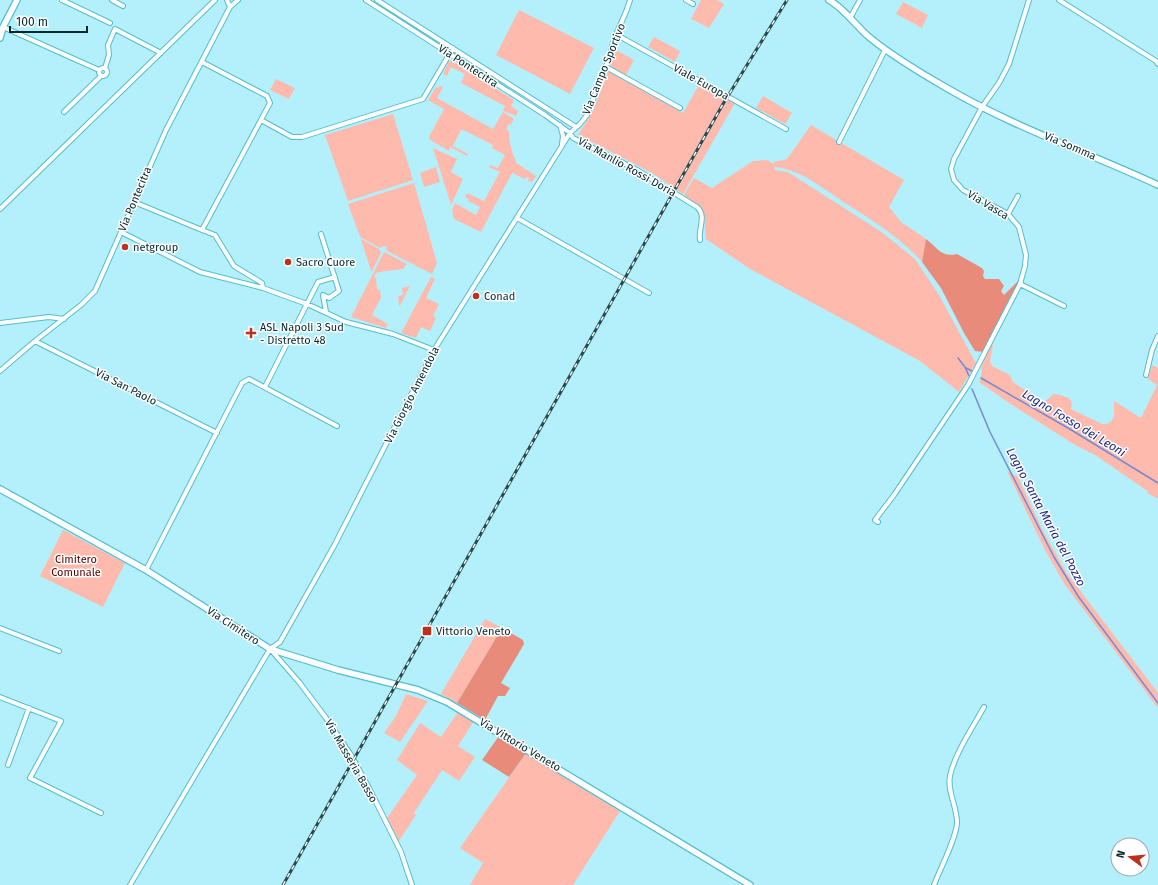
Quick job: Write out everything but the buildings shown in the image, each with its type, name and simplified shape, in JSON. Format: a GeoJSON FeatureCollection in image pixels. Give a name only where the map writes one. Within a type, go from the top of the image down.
{"type":"FeatureCollection","features":[{"type":"Feature","properties":{"kind":"street"},"geometry":{"type":"LineString","coordinates":[[0,38],[3,27],[17,0]]}},
{"type":"Feature","properties":{"kind":"street"},"geometry":{"type":"LineString","coordinates":[[62,0],[110,23]]}},
{"type":"Feature","properties":{"kind":"street"},"geometry":{"type":"LineString","coordinates":[[112,0],[123,6]]}},
{"type":"Feature","properties":{"kind":"street"},"geometry":{"type":"LineString","coordinates":[[0,209],[215,0]]}},
{"type":"Feature","properties":{"kind":"street"},"geometry":{"type":"LineString","coordinates":[[227,0],[230,7]]}},
{"type":"Feature","properties":{"kind":"street","name":"Via Pontecitra"},"geometry":{"type":"LineString","coordinates":[[0,371],[87,300],[95,291],[166,130],[230,7],[238,0]]}},
{"type":"Feature","properties":{"kind":"street","name":"Via Pontecitra"},"geometry":{"type":"LineString","coordinates":[[366,0],[560,125],[570,133]]}},
{"type":"Feature","properties":{"kind":"street","name":"Via Pontecitra"},"geometry":{"type":"LineString","coordinates":[[378,0],[576,128]]}},
{"type":"Feature","properties":{"kind":"street","name":"Via Campo Sportivo"},"geometry":{"type":"LineString","coordinates":[[570,133],[587,115],[610,56],[611,48],[625,17],[630,0]]}},
{"type":"Feature","properties":{"kind":"street"},"geometry":{"type":"LineString","coordinates":[[686,0],[693,4]]}},
{"type":"Feature","properties":{"kind":"street","name":"Via Somma"},"geometry":{"type":"LineString","coordinates":[[829,0],[837,5],[863,32],[886,50],[944,87],[1033,131],[1158,185]]}},
{"type":"Feature","properties":{"kind":"street"},"geometry":{"type":"LineString","coordinates":[[850,18],[860,0]]}},
{"type":"Feature","properties":{"kind":"street"},"geometry":{"type":"LineString","coordinates":[[982,107],[999,83],[1009,64],[1029,0]]}},
{"type":"Feature","properties":{"kind":"street"},"geometry":{"type":"LineString","coordinates":[[1060,0],[1158,62]]}},
{"type":"Feature","properties":{"kind":"street"},"geometry":{"type":"LineString","coordinates":[[3,27],[99,70],[105,68]]}},
{"type":"Feature","properties":{"kind":"street"},"geometry":{"type":"LineString","coordinates":[[64,112],[101,76],[105,76],[107,74],[105,68],[109,55],[108,44],[115,29],[161,53]]}},
{"type":"Feature","properties":{"kind":"street","name":"Viale Europa"},"geometry":{"type":"LineString","coordinates":[[617,34],[786,129]]}},
{"type":"Feature","properties":{"kind":"street"},"geometry":{"type":"LineString","coordinates":[[261,120],[292,137],[302,137],[423,99],[453,48]]}},
{"type":"Feature","properties":{"kind":"street"},"geometry":{"type":"LineString","coordinates":[[839,142],[886,50]]}},
{"type":"Feature","properties":{"kind":"street"},"geometry":{"type":"LineString","coordinates":[[202,62],[267,96],[270,103],[202,230]]}},
{"type":"Feature","properties":{"kind":"street"},"geometry":{"type":"LineString","coordinates":[[606,67],[680,108]]}},
{"type":"Feature","properties":{"kind":"street"},"geometry":{"type":"LineString","coordinates":[[99,70],[101,76]]}},
{"type":"Feature","properties":{"kind":"street","name":"Via Vasca"},"geometry":{"type":"LineString","coordinates":[[878,522],[875,520],[894,495],[968,385],[998,330],[1020,284],[1025,266],[1026,255],[1019,227],[1008,214],[963,190],[954,180],[951,169],[954,159],[982,107]]}},
{"type":"Feature","properties":{"kind":"street"},"geometry":{"type":"LineString","coordinates":[[560,125],[563,136],[562,145]]}},
{"type":"Feature","properties":{"kind":"street","name":"Via Giorgio Amendola"},"geometry":{"type":"LineString","coordinates":[[270,650],[280,642],[334,546],[434,350],[570,133]]}},
{"type":"Feature","properties":{"kind":"street","name":"Via Manlio Rossi Doria"},"geometry":{"type":"LineString","coordinates":[[570,133],[573,138],[637,170],[697,207],[702,218],[699,233],[700,240]]}},
{"type":"Feature","properties":{"kind":"street"},"geometry":{"type":"LineString","coordinates":[[1008,214],[1018,196]]}},
{"type":"Feature","properties":{"kind":"street"},"geometry":{"type":"LineString","coordinates":[[134,202],[215,235],[234,266],[262,283],[263,288]]}},
{"type":"Feature","properties":{"kind":"street"},"geometry":{"type":"LineString","coordinates":[[517,218],[649,293]]}},
{"type":"Feature","properties":{"kind":"street"},"geometry":{"type":"LineString","coordinates":[[121,232],[200,272],[263,288],[307,304],[346,322],[393,334],[434,350]]}},
{"type":"Feature","properties":{"kind":"street"},"geometry":{"type":"LineString","coordinates":[[321,234],[340,291],[329,298],[322,295],[326,312]]}},
{"type":"Feature","properties":{"kind":"street"},"geometry":{"type":"LineString","coordinates":[[264,387],[318,282],[335,277]]}},
{"type":"Feature","properties":{"kind":"street"},"geometry":{"type":"LineString","coordinates":[[1020,284],[1064,306]]}},
{"type":"Feature","properties":{"kind":"street"},"geometry":{"type":"LineString","coordinates":[[0,323],[50,317],[64,319]]}},
{"type":"Feature","properties":{"kind":"street"},"geometry":{"type":"LineString","coordinates":[[1146,375],[1152,350],[1158,336]]}},
{"type":"Feature","properties":{"kind":"street","name":"Via San Paolo"},"geometry":{"type":"LineString","coordinates":[[35,341],[217,432]]}},
{"type":"Feature","properties":{"kind":"street"},"geometry":{"type":"LineString","coordinates":[[146,570],[242,383],[249,379],[337,426]]}},
{"type":"Feature","properties":{"kind":"street","name":"Via Cimitero"},"geometry":{"type":"LineString","coordinates":[[0,489],[146,570],[270,650],[130,885]]}},
{"type":"Feature","properties":{"kind":"street"},"geometry":{"type":"LineString","coordinates":[[0,628],[59,650]]}},
{"type":"Feature","properties":{"kind":"street","name":"Via Masseria Basso"},"geometry":{"type":"LineString","coordinates":[[270,650],[299,682],[326,718],[350,755],[370,790],[401,852],[412,885]]}},
{"type":"Feature","properties":{"kind":"street","name":"Via Vittorio Veneto"},"geometry":{"type":"LineString","coordinates":[[270,650],[338,670],[418,690],[442,699],[461,709],[750,885]]}},
{"type":"Feature","properties":{"kind":"street"},"geometry":{"type":"LineString","coordinates":[[0,697],[61,721],[30,778],[101,813]]}},
{"type":"Feature","properties":{"kind":"street"},"geometry":{"type":"LineString","coordinates":[[934,885],[956,829],[956,812],[950,787],[950,775],[960,752],[984,707]]}},
{"type":"Feature","properties":{"kind":"street"},"geometry":{"type":"LineString","coordinates":[[8,765],[29,708]]}},
{"type":"Feature","properties":{"kind":"green space"},"geometry":{"type":"Polygon","coordinates":[[[701,0],[717,0],[724,4],[709,28],[691,19],[701,0]]]}},
{"type":"Feature","properties":{"kind":"green space"},"geometry":{"type":"Polygon","coordinates":[[[903,2],[928,15],[922,28],[896,14],[903,2]]]}},
{"type":"Feature","properties":{"kind":"green space"},"geometry":{"type":"Polygon","coordinates":[[[519,10],[594,48],[570,94],[496,55],[519,10]]]}},
{"type":"Feature","properties":{"kind":"green space"},"geometry":{"type":"Polygon","coordinates":[[[654,37],[680,51],[675,62],[648,47],[654,37]]]}},
{"type":"Feature","properties":{"kind":"green space"},"geometry":{"type":"Polygon","coordinates":[[[616,50],[634,60],[626,75],[610,66],[616,50]]]}},
{"type":"Feature","properties":{"kind":"green space"},"geometry":{"type":"Polygon","coordinates":[[[449,61],[452,61],[514,100],[511,106],[518,111],[516,116],[503,111],[505,106],[461,83],[465,74],[451,67],[447,76],[443,74],[449,61]]]}},
{"type":"Feature","properties":{"kind":"green space"},"geometry":{"type":"Polygon","coordinates":[[[608,71],[683,113],[700,83],[735,103],[683,194],[652,173],[578,135],[593,111],[608,71]]]}},
{"type":"Feature","properties":{"kind":"green space"},"geometry":{"type":"Polygon","coordinates":[[[276,79],[295,88],[289,99],[270,90],[276,79]]]}},
{"type":"Feature","properties":{"kind":"green space"},"geometry":{"type":"Polygon","coordinates":[[[440,86],[443,87],[437,98],[493,129],[503,112],[514,119],[511,125],[509,124],[506,129],[509,131],[515,162],[536,176],[532,182],[528,181],[529,178],[526,177],[525,179],[512,173],[481,232],[454,219],[452,210],[455,203],[476,215],[480,207],[468,201],[469,199],[465,197],[467,193],[484,201],[500,172],[489,167],[490,165],[498,168],[505,155],[492,148],[493,145],[463,130],[461,130],[453,146],[468,154],[467,156],[450,147],[449,151],[430,140],[429,137],[444,109],[428,100],[436,87],[438,88],[440,86]]]}},
{"type":"Feature","properties":{"kind":"green space"},"geometry":{"type":"Polygon","coordinates":[[[763,96],[792,113],[785,124],[756,108],[763,96]]]}},
{"type":"Feature","properties":{"kind":"green space"},"geometry":{"type":"Polygon","coordinates":[[[393,114],[413,180],[348,201],[325,135],[393,114]]]}},
{"type":"Feature","properties":{"kind":"green space"},"geometry":{"type":"Polygon","coordinates":[[[811,125],[904,180],[889,207],[901,222],[926,239],[922,262],[904,244],[884,228],[818,185],[792,171],[774,167],[775,170],[788,172],[883,233],[915,259],[939,295],[976,363],[959,392],[920,361],[750,269],[706,239],[704,212],[684,195],[694,178],[712,188],[753,161],[767,160],[774,164],[774,162],[787,159],[811,125]]]}},
{"type":"Feature","properties":{"kind":"green space"},"geometry":{"type":"Polygon","coordinates":[[[433,148],[457,159],[451,172],[463,179],[451,205],[433,148]]]}},
{"type":"Feature","properties":{"kind":"green space"},"geometry":{"type":"Polygon","coordinates":[[[436,167],[440,182],[424,187],[420,173],[436,167]]]}},
{"type":"Feature","properties":{"kind":"green space"},"geometry":{"type":"Polygon","coordinates":[[[414,183],[437,263],[432,274],[387,251],[386,247],[384,246],[380,248],[360,237],[348,204],[414,183]]]}},
{"type":"Feature","properties":{"kind":"green space"},"geometry":{"type":"Polygon","coordinates":[[[361,239],[379,249],[381,253],[372,271],[371,271],[361,239]]]}},
{"type":"Feature","properties":{"kind":"green space"},"geometry":{"type":"Polygon","coordinates":[[[384,252],[407,264],[403,269],[379,272],[376,273],[374,277],[376,278],[377,289],[380,290],[381,298],[372,315],[388,324],[386,328],[351,317],[384,252]]]}},
{"type":"Feature","properties":{"kind":"green space"},"geometry":{"type":"Polygon","coordinates":[[[431,277],[435,279],[426,298],[439,304],[433,316],[436,318],[430,331],[421,327],[416,338],[401,333],[431,277]]]}},
{"type":"Feature","properties":{"kind":"green space"},"geometry":{"type":"Polygon","coordinates":[[[410,286],[400,306],[398,296],[403,295],[402,288],[410,286]]]}},
{"type":"Feature","properties":{"kind":"green space"},"geometry":{"type":"Polygon","coordinates":[[[991,343],[993,344],[990,362],[992,366],[1010,375],[1013,382],[1044,403],[1053,394],[1069,398],[1072,403],[1071,409],[1102,424],[1107,424],[1114,417],[1114,401],[1141,418],[1157,385],[1148,379],[1152,365],[1158,368],[1158,499],[1147,493],[1148,491],[1095,455],[1075,445],[979,382],[982,373],[981,368],[991,343]]]}},
{"type":"Feature","properties":{"kind":"green space"},"geometry":{"type":"Polygon","coordinates":[[[1007,471],[1018,477],[1042,529],[1066,572],[1158,693],[1158,708],[1065,585],[1045,550],[1007,471]]]}},
{"type":"Feature","properties":{"kind":"green space","name":"Cimitero Comunale"},"geometry":{"type":"Polygon","coordinates":[[[63,530],[125,563],[103,607],[40,576],[63,530]]]}},
{"type":"Feature","properties":{"kind":"green space"},"geometry":{"type":"Polygon","coordinates":[[[485,619],[502,628],[457,703],[441,694],[485,619]]]}},
{"type":"Feature","properties":{"kind":"green space"},"geometry":{"type":"Polygon","coordinates":[[[406,694],[428,701],[400,742],[384,733],[396,716],[406,694]]]}},
{"type":"Feature","properties":{"kind":"green space"},"geometry":{"type":"Polygon","coordinates":[[[458,712],[474,721],[458,746],[475,757],[459,781],[442,770],[414,813],[416,815],[399,841],[387,818],[417,775],[397,760],[420,723],[441,737],[458,712]]]}},
{"type":"Feature","properties":{"kind":"green space"},"geometry":{"type":"Polygon","coordinates":[[[526,753],[620,811],[573,885],[470,885],[483,863],[460,848],[526,753]]]}},
{"type":"Feature","properties":{"kind":"shaded area"},"geometry":{"type":"Polygon","coordinates":[[[926,239],[943,253],[952,255],[957,254],[982,268],[985,279],[999,279],[1004,286],[1001,291],[1004,295],[1018,281],[1020,282],[984,352],[975,351],[941,288],[922,262],[926,239]]]}},
{"type":"Feature","properties":{"kind":"shaded area"},"geometry":{"type":"Polygon","coordinates":[[[502,628],[523,640],[524,644],[501,683],[510,688],[505,696],[498,696],[485,720],[457,703],[502,628]]]}},
{"type":"Feature","properties":{"kind":"shaded area"},"geometry":{"type":"Polygon","coordinates":[[[499,736],[526,753],[509,777],[482,760],[499,736]]]}},
{"type":"Feature","properties":{"kind":"waterway","name":"Lagno Santa Maria del Pozzo"},"geometry":{"type":"LineString","coordinates":[[958,358],[965,367],[969,376]]}},
{"type":"Feature","properties":{"kind":"waterway","name":"Lagno Santa Maria del Pozzo"},"geometry":{"type":"LineString","coordinates":[[966,368],[972,371]]}},
{"type":"Feature","properties":{"kind":"waterway","name":"Lagno Fosso dei Leoni"},"geometry":{"type":"LineString","coordinates":[[981,378],[1068,428],[1158,483]]}},
{"type":"Feature","properties":{"kind":"waterway","name":"Lagno Santa Maria del Pozzo"},"geometry":{"type":"LineString","coordinates":[[972,389],[990,432],[1054,557],[1078,596],[1158,703]]}},
{"type":"Feature","properties":{"kind":"railway"},"geometry":{"type":"LineString","coordinates":[[283,885],[723,104],[787,0]]}},
{"type":"Feature","properties":{"kind":"place","name":"netgroup"},"geometry":{"type":"Point","coordinates":[125,247]}},
{"type":"Feature","properties":{"kind":"place","name":"Sacro Cuore"},"geometry":{"type":"Point","coordinates":[288,262]}},
{"type":"Feature","properties":{"kind":"place","name":"Conad"},"geometry":{"type":"Point","coordinates":[476,296]}},
{"type":"Feature","properties":{"kind":"place","name":"ASL Napoli 3 Sud - Distretto 48"},"geometry":{"type":"Point","coordinates":[251,333]}},
{"type":"Feature","properties":{"kind":"place","name":"Vittorio Veneto"},"geometry":{"type":"Point","coordinates":[427,631]}}]}
